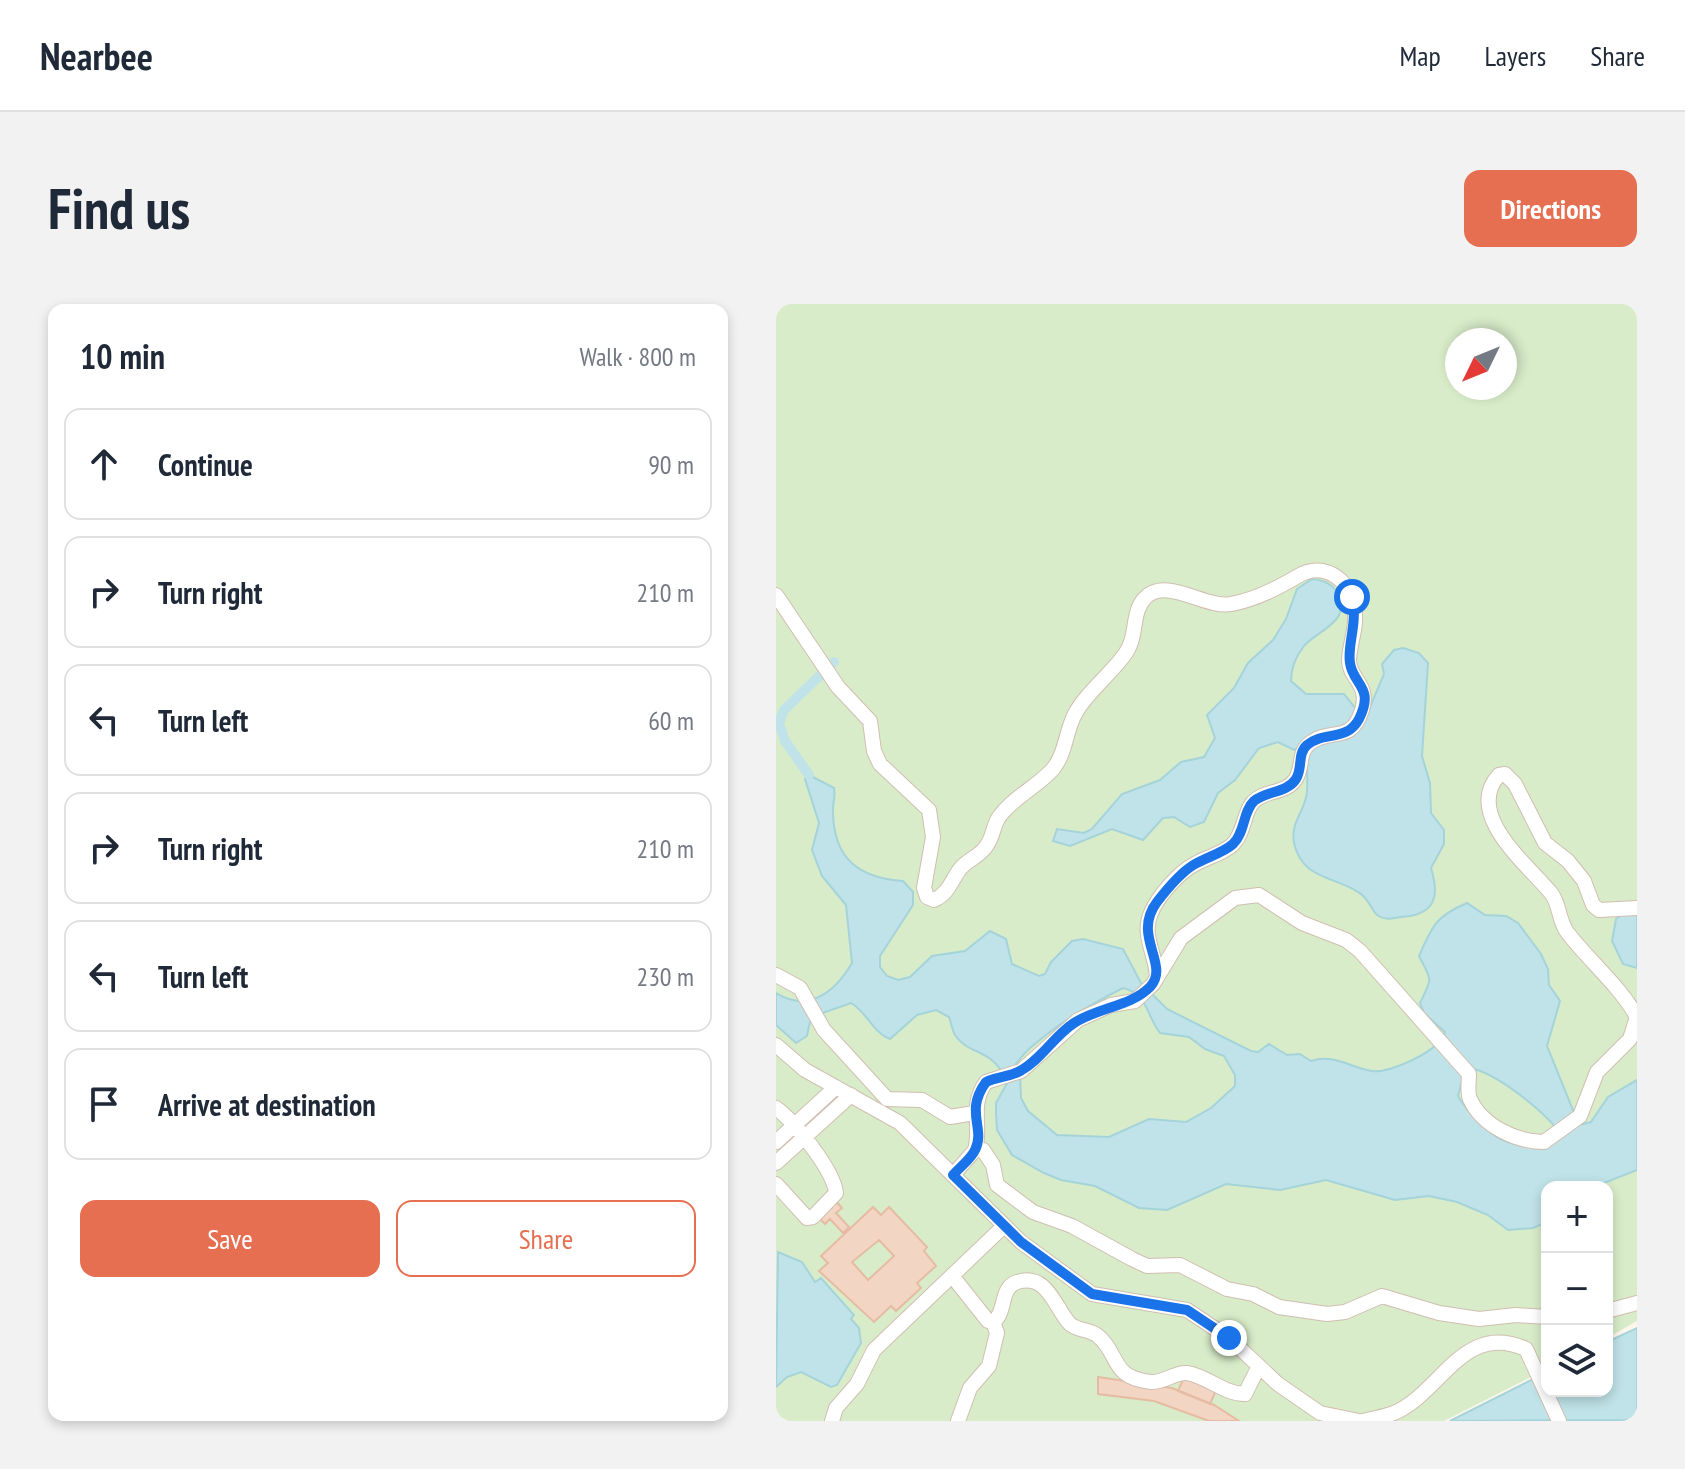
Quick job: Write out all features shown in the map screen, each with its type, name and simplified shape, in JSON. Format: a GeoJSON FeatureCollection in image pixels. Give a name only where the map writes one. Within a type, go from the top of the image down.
{"type":"FeatureCollection","features":[{"type":"Feature","properties":{"kind":"street"},"geometry":{"type":"LineString","coordinates":[[776,595],[798,632],[870,721],[874,751],[880,764],[929,810],[933,837],[924,888],[927,897],[934,900],[943,896],[959,870],[988,844],[998,818],[1053,768],[1069,739],[1074,714],[1105,680],[1133,640],[1139,606],[1145,598],[1154,591],[1165,591],[1214,605],[1232,604],[1278,587],[1309,569],[1320,568],[1340,580],[1352,597],[1355,610],[1356,625],[1349,660],[1365,697],[1359,720],[1343,735],[1321,737],[1303,749],[1296,779],[1288,786],[1255,800],[1250,805],[1240,835],[1232,845],[1191,866],[1154,906],[1146,930],[1154,982]]}},
{"type":"Feature","properties":{"kind":"street"},"geometry":{"type":"LineString","coordinates":[[953,1175],[975,1150],[979,1136],[974,1113],[978,1092],[986,1082],[1021,1071],[1078,1020],[1138,998],[1154,982],[1181,938],[1200,921],[1235,898],[1259,895],[1302,923],[1346,940],[1360,951],[1469,1074],[1469,1097],[1498,1130],[1534,1142],[1544,1142],[1576,1119],[1584,1107],[1597,1072],[1630,1039],[1637,1017],[1567,932],[1557,915],[1556,901],[1550,892],[1513,855],[1490,811],[1493,782],[1505,774],[1515,784],[1545,843],[1575,868],[1593,905],[1599,910],[1637,908]]}},
{"type":"Feature","properties":{"kind":"street"},"geometry":{"type":"LineString","coordinates":[[776,975],[800,988],[824,1030],[887,1099],[922,1100],[950,1117],[974,1113]]}},
{"type":"Feature","properties":{"kind":"street"},"geometry":{"type":"LineString","coordinates":[[776,1045],[805,1070],[900,1123],[1004,1226],[1092,1294],[1187,1310],[1229,1338],[1259,1366],[1320,1413],[1361,1421],[1395,1412],[1480,1344],[1508,1341],[1526,1349],[1559,1421]]}},
{"type":"Feature","properties":{"kind":"street"},"geometry":{"type":"LineString","coordinates":[[776,1142],[836,1087]]}},
{"type":"Feature","properties":{"kind":"street"},"geometry":{"type":"LineString","coordinates":[[776,1163],[851,1095]]}},
{"type":"Feature","properties":{"kind":"street"},"geometry":{"type":"LineString","coordinates":[[776,1108],[795,1125],[835,1181],[836,1193],[813,1217],[807,1218],[776,1184]]}},
{"type":"Feature","properties":{"kind":"street"},"geometry":{"type":"LineString","coordinates":[[975,1150],[989,1155],[993,1176],[1003,1192],[1033,1212],[1072,1226],[1095,1241],[1114,1247],[1147,1266],[1180,1265],[1227,1289],[1253,1294],[1279,1307],[1327,1314],[1345,1312],[1382,1296],[1439,1313],[1479,1319],[1506,1315],[1541,1317]]}},
{"type":"Feature","properties":{"kind":"street"},"geometry":{"type":"LineString","coordinates":[[832,1421],[836,1408],[857,1384],[874,1350],[1004,1226]]}},
{"type":"Feature","properties":{"kind":"street"},"geometry":{"type":"LineString","coordinates":[[953,1277],[993,1322],[997,1333],[989,1366],[970,1388],[958,1421]]}},
{"type":"Feature","properties":{"kind":"street"},"geometry":{"type":"LineString","coordinates":[[993,1322],[999,1316],[1010,1286],[1030,1281],[1057,1299],[1071,1324],[1101,1338],[1114,1362],[1128,1375],[1159,1382],[1185,1373],[1239,1394],[1248,1391],[1259,1366]]}},
{"type":"Feature","properties":{"kind":"street"},"geometry":{"type":"LineString","coordinates":[[1613,1309],[1637,1303]]}},
{"type":"Feature","properties":{"kind":"green space"},"geometry":{"type":"Polygon","coordinates":[[[776,304],[1637,304],[1637,1321],[1613,1335],[1613,1181],[1541,1181],[1541,1372],[1444,1421],[776,1421],[776,304]]]}},
{"type":"Feature","properties":{"kind":"water"},"geometry":{"type":"Polygon","coordinates":[[[1312,579],[1333,588],[1341,604],[1340,612],[1331,625],[1301,650],[1291,681],[1306,694],[1344,694],[1356,709],[1349,725],[1294,750],[1278,742],[1259,748],[1235,780],[1218,793],[1204,822],[1190,827],[1174,817],[1163,818],[1143,840],[1112,829],[1070,846],[1053,841],[1057,829],[1084,833],[1092,829],[1122,794],[1160,780],[1181,762],[1204,757],[1215,738],[1207,715],[1234,688],[1248,663],[1273,640],[1286,619],[1297,589],[1312,579]]]}},
{"type":"Feature","properties":{"kind":"water"},"geometry":{"type":"Polygon","coordinates":[[[1403,648],[1419,653],[1428,663],[1422,756],[1430,783],[1431,813],[1444,830],[1444,844],[1431,868],[1435,888],[1432,903],[1421,913],[1386,919],[1377,915],[1361,894],[1304,864],[1298,855],[1293,835],[1306,798],[1308,749],[1365,719],[1384,674],[1382,664],[1394,650],[1403,648]]]}},
{"type":"Feature","properties":{"kind":"water"},"geometry":{"type":"Polygon","coordinates":[[[809,775],[834,788],[833,810],[838,843],[852,864],[874,876],[903,881],[913,892],[913,905],[880,956],[880,967],[887,976],[898,980],[910,977],[932,956],[965,951],[990,931],[1006,939],[1012,964],[1039,976],[1045,974],[1051,962],[1072,941],[1083,939],[1123,949],[1141,983],[1167,1009],[1251,1051],[1258,1052],[1269,1044],[1287,1055],[1300,1054],[1311,1061],[1334,1060],[1372,1071],[1390,1069],[1414,1059],[1435,1046],[1445,1032],[1424,1013],[1420,1003],[1429,979],[1419,956],[1432,929],[1448,913],[1467,903],[1485,915],[1506,916],[1518,923],[1541,954],[1548,969],[1549,985],[1560,1001],[1547,1046],[1579,1125],[1591,1122],[1608,1097],[1637,1080],[1637,1170],[1609,1181],[1541,1181],[1541,1225],[1508,1230],[1488,1215],[1457,1202],[1429,1196],[1395,1200],[1326,1180],[1280,1190],[1226,1184],[1167,1210],[1139,1208],[1095,1186],[1061,1180],[1044,1173],[1012,1155],[997,1130],[996,1103],[1010,1078],[1020,1074],[1021,1098],[1028,1111],[1057,1135],[1109,1137],[1149,1119],[1186,1122],[1211,1108],[1235,1086],[1235,1075],[1224,1056],[1205,1049],[1189,1037],[1160,1033],[1142,1000],[1123,988],[1051,1031],[1003,1074],[991,1060],[960,1041],[949,1017],[936,1010],[917,1015],[890,1039],[851,1003],[811,1017],[807,1036],[796,1043],[776,1025],[776,993],[788,999],[810,1000],[829,991],[852,963],[846,905],[822,876],[812,850],[819,823],[805,779],[809,775]],[[1474,1069],[1461,1084],[1458,1096],[1486,1129],[1497,1137],[1521,1145],[1541,1146],[1562,1136],[1546,1117],[1497,1079],[1474,1069]]]}},
{"type":"Feature","properties":{"kind":"water"},"geometry":{"type":"Polygon","coordinates":[[[1624,913],[1637,914],[1637,968],[1623,964],[1612,941],[1616,919],[1624,913]]]}},
{"type":"Feature","properties":{"kind":"water"},"geometry":{"type":"Polygon","coordinates":[[[778,1252],[802,1262],[815,1282],[821,1278],[854,1315],[851,1319],[859,1328],[861,1343],[837,1385],[831,1387],[801,1372],[787,1377],[776,1387],[778,1252]]]}},
{"type":"Feature","properties":{"kind":"water"},"geometry":{"type":"Polygon","coordinates":[[[1637,1328],[1637,1420],[1450,1421],[1541,1375],[1541,1397],[1613,1397],[1613,1339],[1637,1328]]]}},
{"type":"Feature","properties":{"kind":"building"},"geometry":{"type":"Polygon","coordinates":[[[833,1198],[842,1208],[836,1213],[849,1227],[843,1233],[830,1219],[825,1224],[816,1215],[833,1198]]]}},
{"type":"Feature","properties":{"kind":"building"},"geometry":{"type":"Polygon","coordinates":[[[873,1207],[881,1215],[889,1207],[927,1247],[924,1251],[936,1266],[917,1283],[921,1288],[896,1311],[891,1306],[874,1322],[819,1271],[828,1263],[821,1256],[873,1207]],[[879,1240],[852,1262],[868,1280],[894,1256],[879,1240]]]}},
{"type":"Feature","properties":{"kind":"building"},"geometry":{"type":"Polygon","coordinates":[[[1185,1375],[1217,1388],[1210,1404],[1178,1391],[1185,1375]]]}},
{"type":"Feature","properties":{"kind":"building"},"geometry":{"type":"Polygon","coordinates":[[[1098,1377],[1172,1388],[1214,1405],[1239,1421],[1209,1421],[1154,1401],[1098,1394],[1098,1377]]]}},
{"type":"Feature","properties":{"kind":"waterway"},"geometry":{"type":"LineString","coordinates":[[809,775],[785,741],[779,723],[784,710],[834,662]]}},
{"type":"Feature","properties":{"kind":"route"},"geometry":{"type":"LineString","coordinates":[[1229,1338],[1187,1310],[1142,1299],[1092,1294],[1021,1242],[953,1175],[975,1150],[979,1136],[974,1122],[975,1107],[978,1092],[986,1082],[1021,1071],[1078,1020],[1111,1005],[1135,1001],[1153,984],[1157,977],[1156,966],[1146,930],[1154,906],[1191,866],[1232,845],[1240,835],[1250,805],[1255,800],[1288,786],[1296,779],[1303,749],[1314,739],[1343,735],[1352,730],[1359,720],[1365,697],[1362,684],[1349,660],[1356,625],[1352,597]]}}]}
